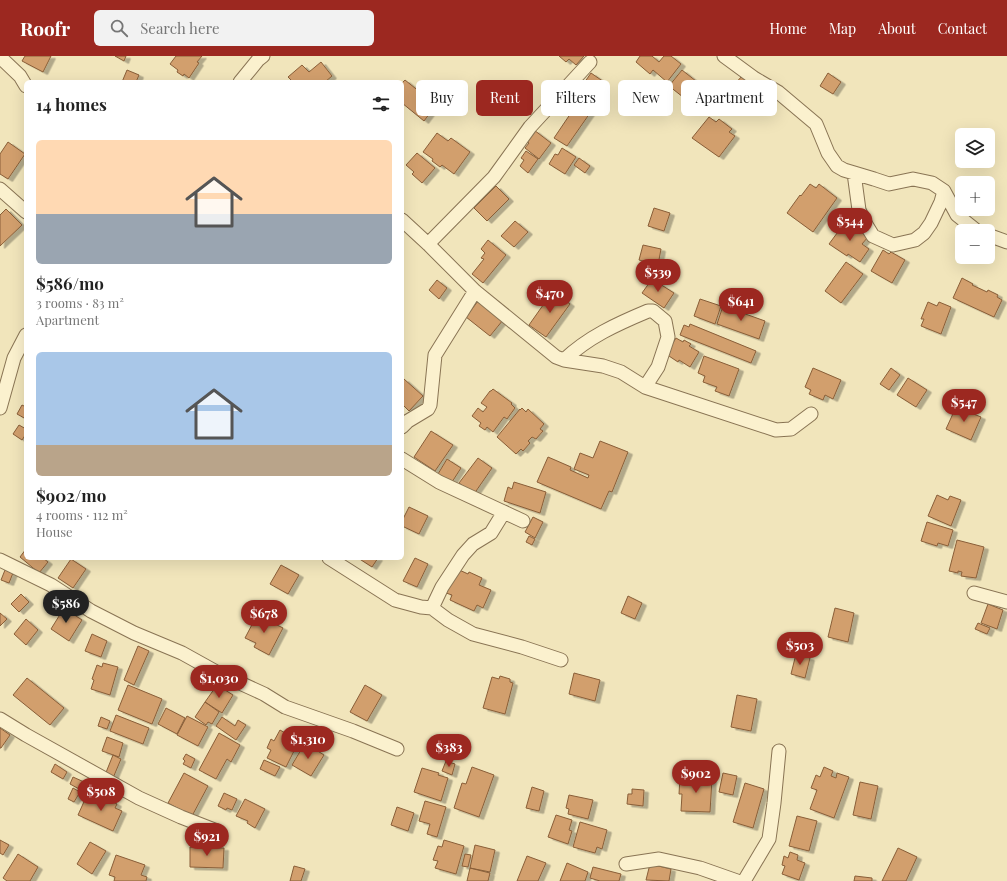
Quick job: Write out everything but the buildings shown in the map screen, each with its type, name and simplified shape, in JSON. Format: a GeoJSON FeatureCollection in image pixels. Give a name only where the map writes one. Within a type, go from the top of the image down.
{"type":"FeatureCollection","features":[{"type":"Feature","properties":{"kind":"street"},"geometry":{"type":"LineString","coordinates":[[724,56],[754,78],[778,92],[816,124],[828,153],[837,166],[844,170],[889,184],[913,179],[932,183],[944,190],[957,215],[968,224]]}},
{"type":"Feature","properties":{"kind":"street"},"geometry":{"type":"LineString","coordinates":[[0,57],[20,76],[24,83]]}},
{"type":"Feature","properties":{"kind":"street"},"geometry":{"type":"LineString","coordinates":[[243,80],[257,57]]}},
{"type":"Feature","properties":{"kind":"street"},"geometry":{"type":"LineString","coordinates":[[428,244],[494,177],[530,127],[590,62]]}},
{"type":"Feature","properties":{"kind":"street"},"geometry":{"type":"LineString","coordinates":[[854,173],[859,210],[865,223],[873,236],[893,245],[914,240],[924,233],[942,202],[944,190]]}},
{"type":"Feature","properties":{"kind":"street"},"geometry":{"type":"LineString","coordinates":[[0,188],[24,210]]}},
{"type":"Feature","properties":{"kind":"street"},"geometry":{"type":"LineString","coordinates":[[404,222],[475,291],[547,350],[564,360],[603,366],[621,372],[645,387],[776,430],[792,429],[811,414]]}},
{"type":"Feature","properties":{"kind":"street"},"geometry":{"type":"LineString","coordinates":[[995,238],[1007,242]]}},
{"type":"Feature","properties":{"kind":"street"},"geometry":{"type":"LineString","coordinates":[[404,425],[408,420],[428,409],[435,354],[475,291]]}},
{"type":"Feature","properties":{"kind":"street"},"geometry":{"type":"LineString","coordinates":[[564,360],[576,349],[606,329],[653,311],[665,321],[668,337],[658,367],[645,387]]}},
{"type":"Feature","properties":{"kind":"street"},"geometry":{"type":"LineString","coordinates":[[0,408],[14,358],[24,339]]}},
{"type":"Feature","properties":{"kind":"street"},"geometry":{"type":"LineString","coordinates":[[404,460],[439,482],[523,521]]}},
{"type":"Feature","properties":{"kind":"street"},"geometry":{"type":"LineString","coordinates":[[432,608],[442,587],[463,555],[473,544],[491,533],[504,512]]}},
{"type":"Feature","properties":{"kind":"street"},"geometry":{"type":"LineString","coordinates":[[0,560],[51,585],[91,611],[134,633],[182,653],[264,694],[285,707],[353,731],[397,749]]}},
{"type":"Feature","properties":{"kind":"street"},"geometry":{"type":"LineString","coordinates":[[332,560],[395,600],[421,607],[432,608],[448,620],[473,634],[522,647],[561,660]]}},
{"type":"Feature","properties":{"kind":"street"},"geometry":{"type":"LineString","coordinates":[[974,592],[1007,602]]}},
{"type":"Feature","properties":{"kind":"street"},"geometry":{"type":"LineString","coordinates":[[0,719],[139,798],[217,831]]}},
{"type":"Feature","properties":{"kind":"street"},"geometry":{"type":"LineString","coordinates":[[744,881],[769,839],[779,751]]}},
{"type":"Feature","properties":{"kind":"street"},"geometry":{"type":"LineString","coordinates":[[626,864],[658,859],[700,868],[737,881]]}}]}
